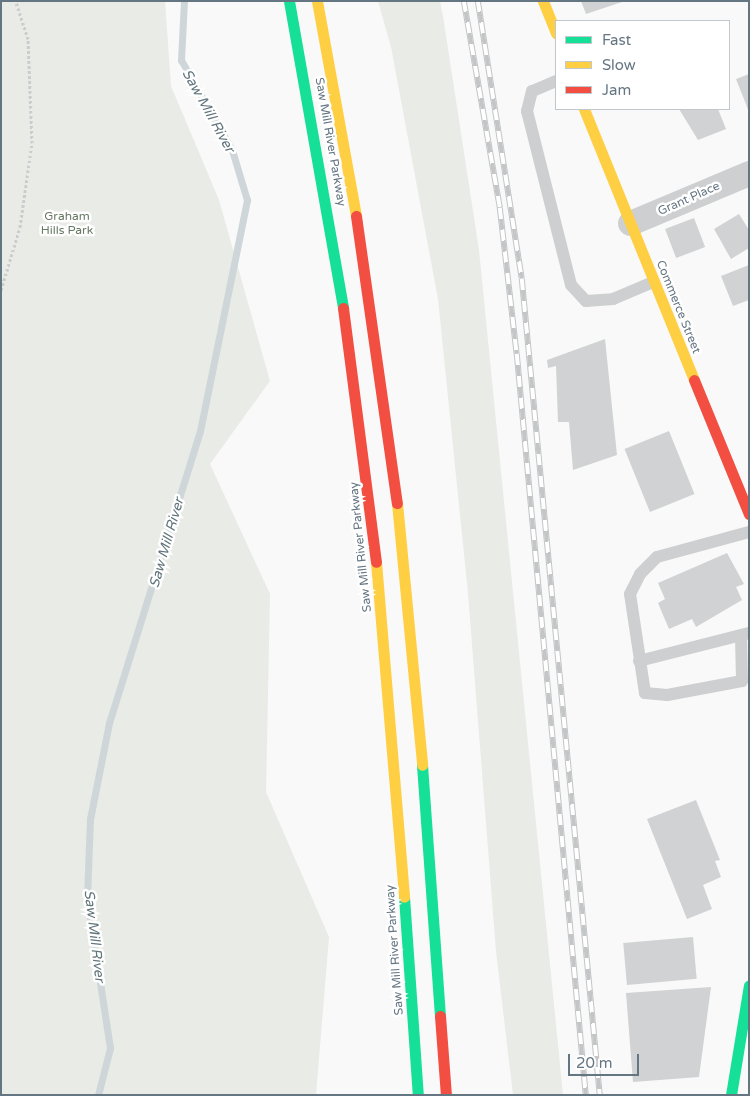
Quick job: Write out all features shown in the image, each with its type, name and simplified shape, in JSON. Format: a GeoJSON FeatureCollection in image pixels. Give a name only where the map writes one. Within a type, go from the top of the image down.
{"type":"FeatureCollection","features":[{"type":"Feature","properties":{"kind":"main road","name":"Saw Mill River Parkway"},"geometry":{"type":"LineString","coordinates":[[289,1],[336,260],[369,492],[393,733],[418,1095]]}},
{"type":"Feature","properties":{"kind":"main road","name":"Saw Mill River Parkway"},"geometry":{"type":"LineString","coordinates":[[317,1],[363,258],[399,514],[420,730],[446,1095]]}},
{"type":"Feature","properties":{"kind":"main road"},"geometry":{"type":"LineString","coordinates":[[543,1],[555,31]]}},
{"type":"Feature","properties":{"kind":"main road","name":"Commerce Street"},"geometry":{"type":"LineString","coordinates":[[584,110],[653,282],[741,470],[749,514]]}},
{"type":"Feature","properties":{"kind":"main road"},"geometry":{"type":"LineString","coordinates":[[731,1095],[743,1052],[749,985]]}},
{"type":"Feature","properties":{"kind":"street","name":"Grant Place"},"geometry":{"type":"LineString","coordinates":[[630,223],[749,173]]}},
{"type":"Feature","properties":{"kind":"lane"},"geometry":{"type":"LineString","coordinates":[[555,81],[532,91],[527,111],[571,285],[586,301],[613,299],[653,282]]}},
{"type":"Feature","properties":{"kind":"lane"},"geometry":{"type":"LineString","coordinates":[[639,661],[745,634],[742,681],[667,695],[645,694],[639,661],[630,594],[640,574],[657,557],[749,532]]}},
{"type":"Feature","properties":{"kind":"path"},"geometry":{"type":"LineString","coordinates":[[1,290],[20,228],[32,143],[28,39],[16,1]]}},
{"type":"Feature","properties":{"kind":"green space","name":"Graham Hills Park"},"geometry":{"type":"Polygon","coordinates":[[[1,1],[165,1],[171,86],[219,200],[270,381],[210,464],[270,594],[266,792],[329,937],[316,1095],[1,1095],[1,1]]]}},
{"type":"Feature","properties":{"kind":"green space"},"geometry":{"type":"Polygon","coordinates":[[[378,1],[440,1],[443,16],[479,250],[563,1095],[513,1095],[496,951],[468,593],[438,299],[391,47],[378,1]]]}},
{"type":"Feature","properties":{"kind":"building"},"geometry":{"type":"Polygon","coordinates":[[[581,1],[625,1],[586,14],[581,1]]]}},
{"type":"Feature","properties":{"kind":"building"},"geometry":{"type":"Polygon","coordinates":[[[749,74],[749,112],[736,79],[749,74]]]}},
{"type":"Feature","properties":{"kind":"building"},"geometry":{"type":"Polygon","coordinates":[[[680,110],[718,110],[726,129],[698,140],[680,110]]]}},
{"type":"Feature","properties":{"kind":"building"},"geometry":{"type":"Polygon","coordinates":[[[739,214],[749,230],[749,248],[731,259],[714,229],[739,214]]]}},
{"type":"Feature","properties":{"kind":"building"},"geometry":{"type":"Polygon","coordinates":[[[694,218],[705,247],[676,258],[665,229],[694,218]]]}},
{"type":"Feature","properties":{"kind":"building"},"geometry":{"type":"Polygon","coordinates":[[[749,265],[749,300],[733,306],[721,276],[749,265]]]}},
{"type":"Feature","properties":{"kind":"building"},"geometry":{"type":"Polygon","coordinates":[[[605,339],[617,455],[573,470],[569,422],[558,422],[556,366],[548,368],[547,360],[605,339]]]}},
{"type":"Feature","properties":{"kind":"building"},"geometry":{"type":"Polygon","coordinates":[[[669,431],[694,494],[650,512],[624,449],[669,431]]]}},
{"type":"Feature","properties":{"kind":"building"},"geometry":{"type":"Polygon","coordinates":[[[727,553],[744,584],[736,587],[742,600],[696,627],[692,619],[669,629],[658,603],[665,599],[658,583],[727,553]]]}},
{"type":"Feature","properties":{"kind":"building"},"geometry":{"type":"Polygon","coordinates":[[[696,800],[720,860],[715,861],[721,877],[703,885],[712,909],[687,919],[647,819],[696,800]]]}},
{"type":"Feature","properties":{"kind":"building"},"geometry":{"type":"Polygon","coordinates":[[[693,937],[697,979],[627,985],[623,943],[693,937]]]}},
{"type":"Feature","properties":{"kind":"building"},"geometry":{"type":"Polygon","coordinates":[[[711,987],[699,1077],[633,1082],[626,993],[711,987]]]}},
{"type":"Feature","properties":{"kind":"waterway","name":"Saw Mill River"},"geometry":{"type":"LineString","coordinates":[[98,1095],[110,1048],[87,897],[90,819],[109,723],[200,431],[247,200],[232,150],[181,60],[184,1]]}},
{"type":"Feature","properties":{"kind":"railway"},"geometry":{"type":"LineString","coordinates":[[464,1],[500,208],[517,354],[586,1095]]}},
{"type":"Feature","properties":{"kind":"railway"},"geometry":{"type":"LineString","coordinates":[[478,1],[522,279],[600,1095]]}},
{"type":"Feature","properties":{"kind":"traffic: fast"},"geometry":{"type":"LineString","coordinates":[[289,1],[343,308]]}},
{"type":"Feature","properties":{"kind":"traffic: fast"},"geometry":{"type":"LineString","coordinates":[[422,765],[440,1016]]}},
{"type":"Feature","properties":{"kind":"traffic: fast"},"geometry":{"type":"LineString","coordinates":[[404,897],[418,1095]]}},
{"type":"Feature","properties":{"kind":"traffic: fast"},"geometry":{"type":"LineString","coordinates":[[731,1095],[749,985]]}},
{"type":"Feature","properties":{"kind":"traffic: slow"},"geometry":{"type":"LineString","coordinates":[[317,1],[356,216]]}},
{"type":"Feature","properties":{"kind":"traffic: slow"},"geometry":{"type":"LineString","coordinates":[[543,1],[555,31]]}},
{"type":"Feature","properties":{"kind":"traffic: slow"},"geometry":{"type":"LineString","coordinates":[[584,110],[694,380]]}},
{"type":"Feature","properties":{"kind":"traffic: slow"},"geometry":{"type":"LineString","coordinates":[[397,503],[422,765]]}},
{"type":"Feature","properties":{"kind":"traffic: slow"},"geometry":{"type":"LineString","coordinates":[[376,562],[404,897]]}},
{"type":"Feature","properties":{"kind":"traffic: jam"},"geometry":{"type":"LineString","coordinates":[[356,216],[397,503]]}},
{"type":"Feature","properties":{"kind":"traffic: jam"},"geometry":{"type":"LineString","coordinates":[[343,308],[376,562]]}},
{"type":"Feature","properties":{"kind":"traffic: jam"},"geometry":{"type":"LineString","coordinates":[[694,380],[749,514]]}},
{"type":"Feature","properties":{"kind":"traffic: jam"},"geometry":{"type":"LineString","coordinates":[[440,1016],[446,1095]]}}]}
